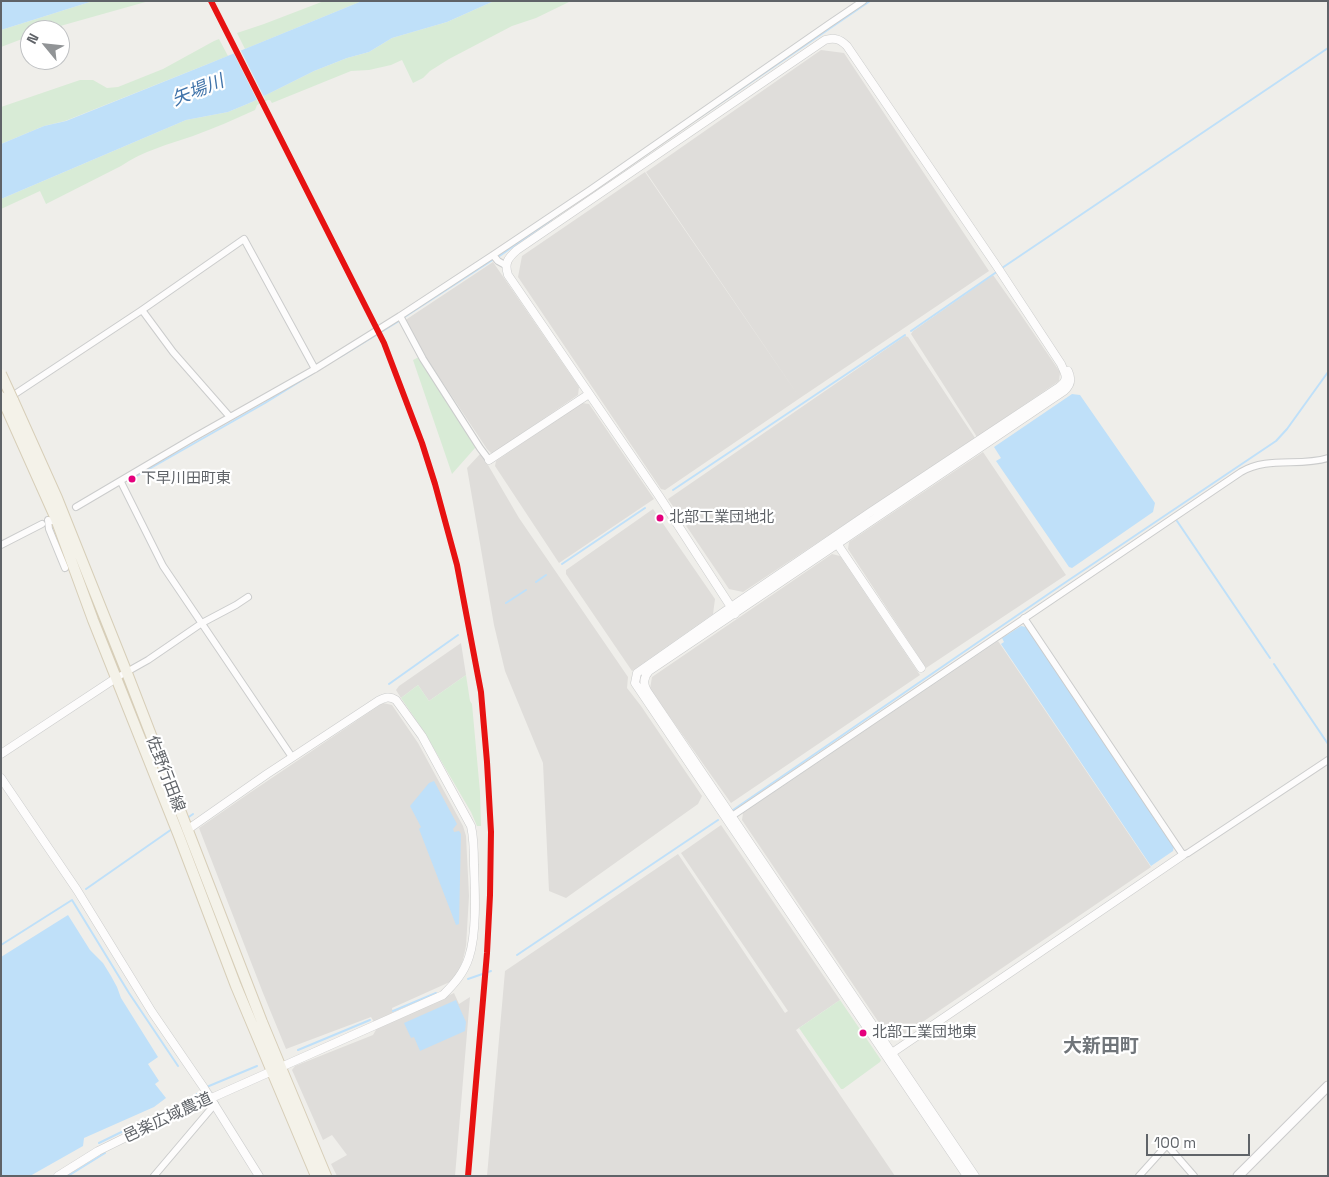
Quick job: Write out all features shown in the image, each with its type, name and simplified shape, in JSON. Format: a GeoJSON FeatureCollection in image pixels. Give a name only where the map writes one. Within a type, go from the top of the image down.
{"type":"FeatureCollection","features":[{"type":"Feature","properties":{"kind":"main road","name":"佐野行田線"},"geometry":{"type":"LineString","coordinates":[[1,374],[5,401],[38,477],[49,523],[93,620],[236,986],[276,1068],[309,1149],[316,1176]]}},
{"type":"Feature","properties":{"kind":"main road","name":"佐野行田線"},"geometry":{"type":"LineString","coordinates":[[5,401],[57,498],[262,1022],[276,1068]]}},
{"type":"Feature","properties":{"kind":"main road"},"geometry":{"type":"LineString","coordinates":[[1238,1176],[1328,1086]]}},
{"type":"Feature","properties":{"kind":"main road","name":"佐野行田線"},"geometry":{"type":"LineString","coordinates":[[309,1149],[326,1176]]}},
{"type":"Feature","properties":{"kind":"street"},"geometry":{"type":"LineString","coordinates":[[76,507],[315,369],[400,316],[590,190],[863,1]]}},
{"type":"Feature","properties":{"kind":"street"},"geometry":{"type":"LineString","coordinates":[[733,610],[659,496],[508,275],[506,265],[508,259],[517,250],[824,40],[835,38],[847,46],[998,268],[1061,364],[1066,377],[1062,385],[733,610],[640,670],[635,676],[635,683],[729,818],[889,1055],[967,1176]]}},
{"type":"Feature","properties":{"kind":"street"},"geometry":{"type":"LineString","coordinates":[[5,401],[142,310],[244,239],[315,369]]}},
{"type":"Feature","properties":{"kind":"street"},"geometry":{"type":"LineString","coordinates":[[493,255],[498,262],[506,265]]}},
{"type":"Feature","properties":{"kind":"street"},"geometry":{"type":"LineString","coordinates":[[142,310],[173,352],[230,418]]}},
{"type":"Feature","properties":{"kind":"street"},"geometry":{"type":"LineString","coordinates":[[400,316],[423,359],[489,460],[589,394]]}},
{"type":"Feature","properties":{"kind":"street"},"geometry":{"type":"LineString","coordinates":[[729,818],[1247,468],[1263,463],[1310,462],[1328,458]]}},
{"type":"Feature","properties":{"kind":"street"},"geometry":{"type":"LineString","coordinates":[[120,482],[163,566],[292,757]]}},
{"type":"Feature","properties":{"kind":"street"},"geometry":{"type":"LineString","coordinates":[[1,545],[49,523],[65,568]]}},
{"type":"Feature","properties":{"kind":"street"},"geometry":{"type":"LineString","coordinates":[[835,541],[921,668]]}},
{"type":"Feature","properties":{"kind":"street"},"geometry":{"type":"LineString","coordinates":[[1,754],[116,678],[127,673],[202,623],[236,605],[248,596]]}},
{"type":"Feature","properties":{"kind":"street"},"geometry":{"type":"LineString","coordinates":[[1024,618],[1184,855]]}},
{"type":"Feature","properties":{"kind":"street","name":"邑楽広域農道"},"geometry":{"type":"LineString","coordinates":[[58,1176],[98,1151],[153,1124],[213,1101],[276,1068],[442,995],[457,980],[469,958],[474,921],[473,843],[470,826],[422,736],[396,700],[390,697],[384,697],[292,757],[187,830]]}},
{"type":"Feature","properties":{"kind":"street"},"geometry":{"type":"LineString","coordinates":[[889,1055],[1328,760]]}},
{"type":"Feature","properties":{"kind":"street"},"geometry":{"type":"LineString","coordinates":[[1,778],[77,890],[152,1012],[213,1101],[259,1176]]}},
{"type":"Feature","properties":{"kind":"street"},"geometry":{"type":"LineString","coordinates":[[889,1055],[975,1176]]}},
{"type":"Feature","properties":{"kind":"street"},"geometry":{"type":"LineString","coordinates":[[154,1176],[213,1101]]}},
{"type":"Feature","properties":{"kind":"street"},"geometry":{"type":"LineString","coordinates":[[1139,1176],[1167,1145],[1194,1176]]}},
{"type":"Feature","properties":{"kind":"shaded area"},"geometry":{"type":"Polygon","coordinates":[[[821,50],[844,53],[989,271],[800,398],[646,172],[821,50]]]}},
{"type":"Feature","properties":{"kind":"shaded area"},"geometry":{"type":"Polygon","coordinates":[[[645,172],[800,398],[665,490],[661,489],[518,277],[522,256],[645,172]]]}},
{"type":"Feature","properties":{"kind":"shaded area"},"geometry":{"type":"Polygon","coordinates":[[[493,262],[579,387],[578,395],[492,454],[423,353],[404,321],[493,262]]]}},
{"type":"Feature","properties":{"kind":"shaded area"},"geometry":{"type":"Polygon","coordinates":[[[993,275],[1060,372],[1059,381],[977,437],[911,334],[993,275]]]}},
{"type":"Feature","properties":{"kind":"shaded area"},"geometry":{"type":"Polygon","coordinates":[[[905,336],[908,337],[975,438],[743,592],[729,589],[668,499],[905,336]]]}},
{"type":"Feature","properties":{"kind":"shaded area"},"geometry":{"type":"Polygon","coordinates":[[[582,403],[589,404],[654,499],[559,563],[495,466],[496,461],[582,403]]]}},
{"type":"Feature","properties":{"kind":"shaded area"},"geometry":{"type":"Polygon","coordinates":[[[983,452],[1066,575],[926,668],[848,549],[849,542],[983,452]]]}},
{"type":"Feature","properties":{"kind":"shaded area"},"geometry":{"type":"Polygon","coordinates":[[[481,453],[519,518],[628,677],[627,688],[702,796],[698,804],[566,898],[549,891],[543,763],[505,671],[494,625],[467,468],[481,453]]]}},
{"type":"Feature","properties":{"kind":"shaded area"},"geometry":{"type":"Polygon","coordinates":[[[653,509],[715,599],[713,614],[632,671],[566,574],[566,570],[653,509]]]}},
{"type":"Feature","properties":{"kind":"shaded area"},"geometry":{"type":"Polygon","coordinates":[[[832,554],[840,556],[920,675],[731,803],[650,689],[652,677],[832,554]]]}},
{"type":"Feature","properties":{"kind":"shaded area"},"geometry":{"type":"Polygon","coordinates":[[[998,641],[1151,867],[896,1040],[890,1039],[742,820],[743,813],[998,641]]]}},
{"type":"Feature","properties":{"kind":"shaded area"},"geometry":{"type":"Polygon","coordinates":[[[461,643],[466,675],[429,701],[418,685],[401,698],[396,690],[399,686],[461,643]]]}},
{"type":"Feature","properties":{"kind":"shaded area"},"geometry":{"type":"Polygon","coordinates":[[[383,703],[392,705],[418,743],[463,826],[466,836],[469,896],[466,946],[463,960],[459,971],[452,981],[392,1008],[393,1014],[374,1022],[371,1017],[286,1049],[199,828],[383,703]]]}},
{"type":"Feature","properties":{"kind":"shaded area"},"geometry":{"type":"Polygon","coordinates":[[[721,825],[840,1000],[796,1030],[895,1176],[487,1176],[505,971],[678,854],[785,1013],[788,1011],[681,853],[721,825]]]}},
{"type":"Feature","properties":{"kind":"shaded area"},"geometry":{"type":"Polygon","coordinates":[[[454,993],[459,1004],[470,997],[455,1176],[337,1176],[331,1164],[347,1155],[332,1135],[323,1140],[292,1070],[295,1066],[373,1035],[377,1028],[454,993]]]}},
{"type":"Feature","properties":{"kind":"green space"},"geometry":{"type":"Polygon","coordinates":[[[93,1],[149,1],[70,23],[70,20],[33,20],[93,1]]]}},
{"type":"Feature","properties":{"kind":"green space"},"geometry":{"type":"Polygon","coordinates":[[[324,1],[362,1],[245,49],[237,33],[264,24],[324,1]]]}},
{"type":"Feature","properties":{"kind":"green space"},"geometry":{"type":"Polygon","coordinates":[[[494,1],[571,1],[536,18],[512,26],[449,59],[413,83],[402,60],[391,65],[369,70],[351,71],[272,103],[268,100],[257,105],[255,110],[225,123],[147,152],[46,204],[40,191],[1,209],[1,199],[186,120],[228,112],[314,71],[347,58],[369,52],[392,38],[447,22],[494,1]]]}},
{"type":"Feature","properties":{"kind":"green space"},"geometry":{"type":"Polygon","coordinates":[[[20,24],[20,40],[1,47],[1,30],[20,24]]]}},
{"type":"Feature","properties":{"kind":"green space"},"geometry":{"type":"Polygon","coordinates":[[[219,39],[228,56],[65,121],[44,126],[1,144],[1,107],[80,80],[93,80],[107,88],[118,87],[163,69],[219,39]]]}},
{"type":"Feature","properties":{"kind":"green space"},"geometry":{"type":"Polygon","coordinates":[[[419,357],[475,444],[475,448],[452,474],[413,360],[419,357]]]}},
{"type":"Feature","properties":{"kind":"green space"},"geometry":{"type":"Polygon","coordinates":[[[466,675],[472,704],[480,792],[481,826],[477,826],[471,812],[423,730],[401,698],[418,685],[429,701],[466,675]]]}},
{"type":"Feature","properties":{"kind":"green space"},"geometry":{"type":"Polygon","coordinates":[[[840,1000],[881,1060],[843,1089],[841,1089],[799,1028],[840,1000]]]}},
{"type":"Feature","properties":{"kind":"water"},"geometry":{"type":"Polygon","coordinates":[[[1,1],[93,1],[33,20],[20,20],[20,24],[1,30],[1,1]]]}},
{"type":"Feature","properties":{"kind":"water","name":"矢場川"},"geometry":{"type":"Polygon","coordinates":[[[362,1],[494,1],[447,22],[392,38],[369,52],[347,58],[314,71],[228,112],[186,120],[1,199],[1,144],[44,126],[66,121],[362,1]]]}},
{"type":"Feature","properties":{"kind":"water"},"geometry":{"type":"Polygon","coordinates":[[[1072,394],[1080,395],[1155,503],[1153,512],[1072,568],[1069,567],[996,461],[1001,458],[994,447],[1072,394]]]}},
{"type":"Feature","properties":{"kind":"water"},"geometry":{"type":"Polygon","coordinates":[[[1021,626],[1026,627],[1174,846],[1173,851],[1151,866],[1001,644],[1004,642],[1002,638],[1021,626]]]}},
{"type":"Feature","properties":{"kind":"water"},"geometry":{"type":"Polygon","coordinates":[[[434,781],[457,824],[453,829],[454,832],[459,831],[461,834],[459,924],[456,925],[419,829],[421,827],[410,806],[429,783],[434,781]]]}},
{"type":"Feature","properties":{"kind":"water"},"geometry":{"type":"Polygon","coordinates":[[[68,915],[90,950],[103,963],[121,998],[158,1057],[148,1064],[159,1081],[155,1084],[166,1098],[154,1107],[84,1138],[83,1146],[30,1176],[1,1176],[1,957],[68,915]]]}},
{"type":"Feature","properties":{"kind":"water"},"geometry":{"type":"Polygon","coordinates":[[[456,1000],[466,1022],[465,1031],[420,1051],[414,1037],[411,1038],[404,1023],[456,1000]]]}},
{"type":"Feature","properties":{"kind":"pier"},"geometry":{"type":"Polygon","coordinates":[[[240,49],[265,99],[258,102],[233,52],[240,49]]]}},
{"type":"Feature","properties":{"kind":"waterway"},"geometry":{"type":"LineString","coordinates":[[697,119],[870,1]]}},
{"type":"Feature","properties":{"kind":"waterway"},"geometry":{"type":"LineString","coordinates":[[1002,268],[1328,48]]}},
{"type":"Feature","properties":{"kind":"waterway"},"geometry":{"type":"LineString","coordinates":[[498,257],[551,220]]}},
{"type":"Feature","properties":{"kind":"waterway"},"geometry":{"type":"LineString","coordinates":[[403,318],[494,259]]}},
{"type":"Feature","properties":{"kind":"waterway"},"geometry":{"type":"LineString","coordinates":[[911,331],[998,271]]}},
{"type":"Feature","properties":{"kind":"waterway"},"geometry":{"type":"LineString","coordinates":[[340,357],[399,321]]}},
{"type":"Feature","properties":{"kind":"waterway"},"geometry":{"type":"LineString","coordinates":[[673,490],[905,335]]}},
{"type":"Feature","properties":{"kind":"waterway"},"geometry":{"type":"LineString","coordinates":[[733,810],[1276,441],[1287,429],[1328,372]]}},
{"type":"Feature","properties":{"kind":"waterway"},"geometry":{"type":"LineString","coordinates":[[135,477],[312,374]]}},
{"type":"Feature","properties":{"kind":"waterway"},"geometry":{"type":"LineString","coordinates":[[562,564],[645,508]]}},
{"type":"Feature","properties":{"kind":"waterway"},"geometry":{"type":"LineString","coordinates":[[1177,521],[1270,658]]}},
{"type":"Feature","properties":{"kind":"waterway"},"geometry":{"type":"LineString","coordinates":[[536,582],[546,575]]}},
{"type":"Feature","properties":{"kind":"waterway"},"geometry":{"type":"LineString","coordinates":[[506,603],[526,590]]}},
{"type":"Feature","properties":{"kind":"waterway"},"geometry":{"type":"LineString","coordinates":[[389,684],[458,635]]}},
{"type":"Feature","properties":{"kind":"waterway"},"geometry":{"type":"LineString","coordinates":[[1274,664],[1328,744]]}},
{"type":"Feature","properties":{"kind":"waterway"},"geometry":{"type":"LineString","coordinates":[[186,819],[193,814]]}},
{"type":"Feature","properties":{"kind":"waterway"},"geometry":{"type":"LineString","coordinates":[[517,955],[718,820]]}},
{"type":"Feature","properties":{"kind":"waterway"},"geometry":{"type":"LineString","coordinates":[[86,889],[172,829]]}},
{"type":"Feature","properties":{"kind":"waterway"},"geometry":{"type":"LineString","coordinates":[[1,945],[72,900],[129,993],[178,1066]]}},
{"type":"Feature","properties":{"kind":"waterway"},"geometry":{"type":"LineString","coordinates":[[468,979],[491,971]]}},
{"type":"Feature","properties":{"kind":"waterway"},"geometry":{"type":"LineString","coordinates":[[393,1011],[436,993]]}},
{"type":"Feature","properties":{"kind":"waterway"},"geometry":{"type":"LineString","coordinates":[[298,1050],[370,1020]]}},
{"type":"Feature","properties":{"kind":"waterway"},"geometry":{"type":"LineString","coordinates":[[209,1086],[257,1066]]}},
{"type":"Feature","properties":{"kind":"waterway"},"geometry":{"type":"LineString","coordinates":[[99,1143],[173,1109],[197,1094]]}},
{"type":"Feature","properties":{"kind":"waterway"},"geometry":{"type":"LineString","coordinates":[[68,1176],[105,1153]]}},
{"type":"Feature","properties":{"kind":"transit line"},"geometry":{"type":"LineString","coordinates":[[211,1],[384,343],[422,443],[457,565],[481,692],[491,832],[487,953],[468,1176]]}},
{"type":"Feature","properties":{"kind":"place","name":"下早川田町東"},"geometry":{"type":"Point","coordinates":[132,479]}},
{"type":"Feature","properties":{"kind":"place","name":"北部工業団地北"},"geometry":{"type":"Point","coordinates":[660,518]}},
{"type":"Feature","properties":{"kind":"place","name":"北部工業団地東"},"geometry":{"type":"Point","coordinates":[863,1033]}},
{"type":"Feature","properties":{"kind":"district","name":"大新田町"},"geometry":{"type":"Point","coordinates":[1101,1047]}}]}
